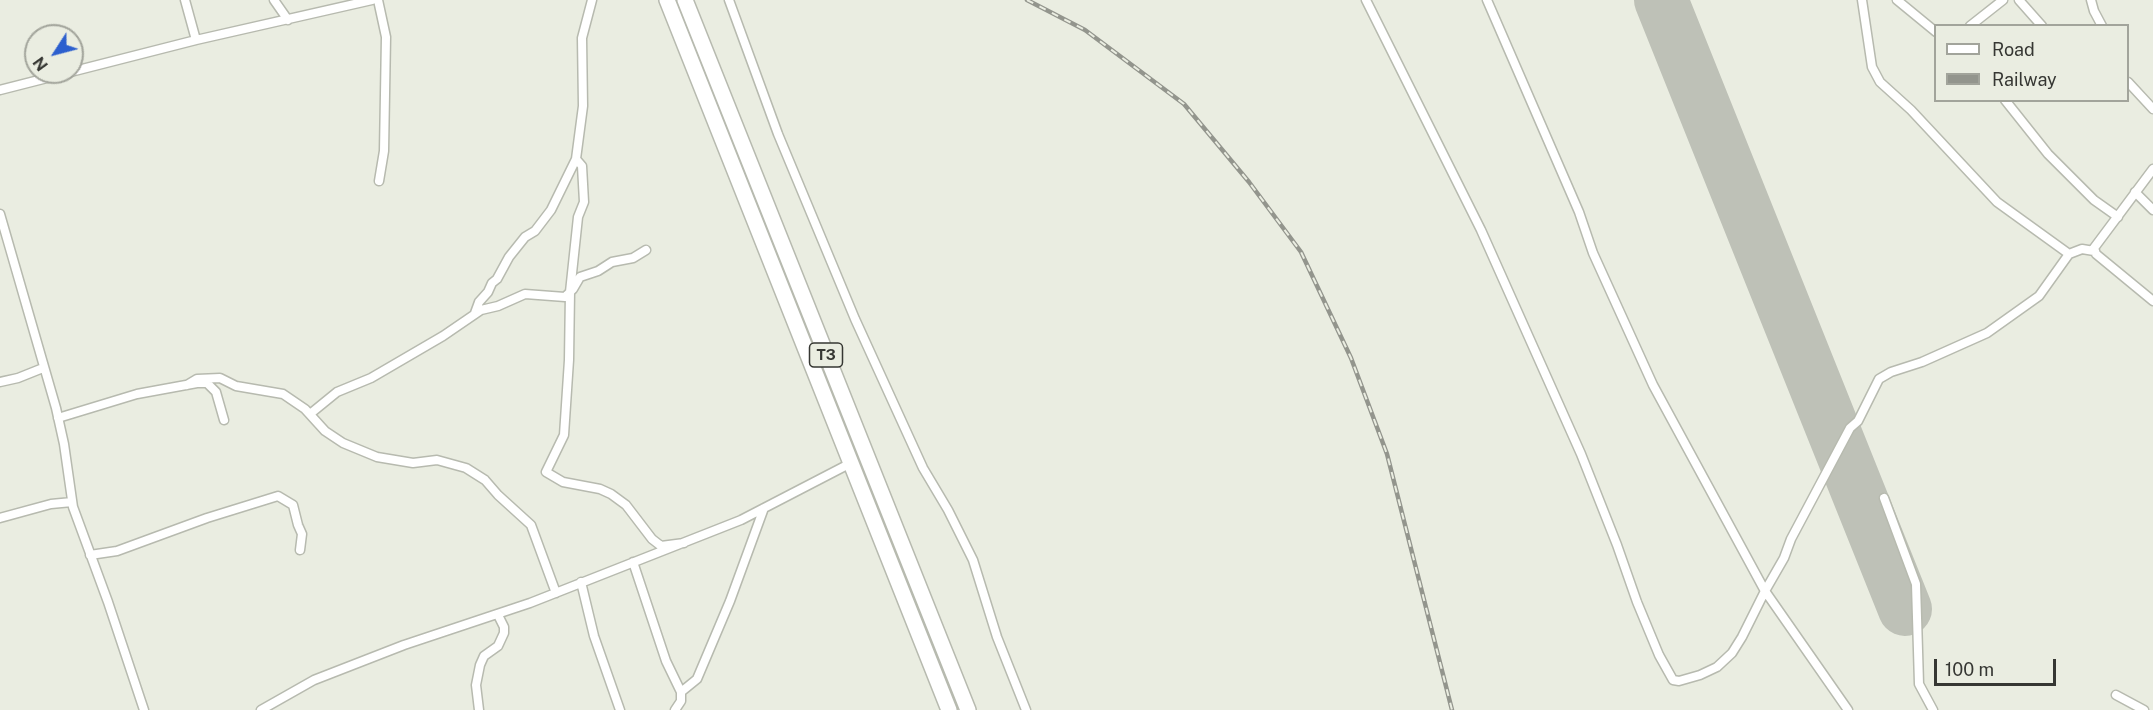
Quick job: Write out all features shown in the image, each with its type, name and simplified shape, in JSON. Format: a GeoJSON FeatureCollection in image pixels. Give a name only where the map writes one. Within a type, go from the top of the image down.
{"type":"FeatureCollection","features":[{"type":"Feature","properties":{"kind":"highway","name":"T3"},"geometry":{"type":"LineString","coordinates":[[667,0],[948,710]]}},
{"type":"Feature","properties":{"kind":"highway","name":"T3"},"geometry":{"type":"LineString","coordinates":[[685,0],[968,710]]}},
{"type":"Feature","properties":{"kind":"street"},"geometry":{"type":"LineString","coordinates":[[185,0],[196,40]]}},
{"type":"Feature","properties":{"kind":"street"},"geometry":{"type":"LineString","coordinates":[[274,0],[288,20]]}},
{"type":"Feature","properties":{"kind":"street"},"geometry":{"type":"LineString","coordinates":[[0,90],[196,40],[372,0]]}},
{"type":"Feature","properties":{"kind":"street"},"geometry":{"type":"LineString","coordinates":[[378,0],[386,37],[384,151],[379,181]]}},
{"type":"Feature","properties":{"kind":"street"},"geometry":{"type":"LineString","coordinates":[[475,314],[480,302],[497,279],[509,257],[552,210],[556,197],[571,173],[576,159],[583,106],[582,38],[592,0]]}},
{"type":"Feature","properties":{"kind":"street"},"geometry":{"type":"LineString","coordinates":[[729,0],[778,134],[855,319],[923,468],[948,510],[973,560],[997,637],[1026,710]]}},
{"type":"Feature","properties":{"kind":"street"},"geometry":{"type":"LineString","coordinates":[[1366,0],[1481,230],[1581,454],[1637,602],[1659,655],[1673,680],[1679,681],[1700,675],[1717,667],[1742,637],[1850,428],[1858,421],[1879,380],[1891,372],[1922,362],[1987,333],[2039,296],[2068,254],[2082,249],[2094,251],[2153,301]]}},
{"type":"Feature","properties":{"kind":"street"},"geometry":{"type":"LineString","coordinates":[[1487,0],[1579,212],[1593,253],[1653,385],[1765,591],[1848,710]]}},
{"type":"Feature","properties":{"kind":"street"},"geometry":{"type":"LineString","coordinates":[[1862,0],[1872,67],[1880,82],[1911,110],[1997,202],[2068,254]]}},
{"type":"Feature","properties":{"kind":"street"},"geometry":{"type":"LineString","coordinates":[[1897,0],[1934,31]]}},
{"type":"Feature","properties":{"kind":"street"},"geometry":{"type":"LineString","coordinates":[[1972,24],[2002,0]]}},
{"type":"Feature","properties":{"kind":"street"},"geometry":{"type":"LineString","coordinates":[[2019,0],[2040,24]]}},
{"type":"Feature","properties":{"kind":"street"},"geometry":{"type":"LineString","coordinates":[[2091,0],[2101,24]]}},
{"type":"Feature","properties":{"kind":"street"},"geometry":{"type":"LineString","coordinates":[[2129,84],[2153,110]]}},
{"type":"Feature","properties":{"kind":"street"},"geometry":{"type":"LineString","coordinates":[[2007,102],[2048,154],[2094,200],[2118,217]]}},
{"type":"Feature","properties":{"kind":"street"},"geometry":{"type":"LineString","coordinates":[[576,159],[582,166],[584,202],[578,217],[570,292],[569,360],[564,435],[546,472],[563,482],[600,489],[611,494],[626,505],[652,539],[661,546],[684,543]]}},
{"type":"Feature","properties":{"kind":"street"},"geometry":{"type":"LineString","coordinates":[[2094,251],[2095,246],[2153,169]]}},
{"type":"Feature","properties":{"kind":"street"},"geometry":{"type":"LineString","coordinates":[[2135,192],[2153,210]]}},
{"type":"Feature","properties":{"kind":"street"},"geometry":{"type":"LineString","coordinates":[[0,214],[58,418],[72,502],[144,710]]}},
{"type":"Feature","properties":{"kind":"street"},"geometry":{"type":"LineString","coordinates":[[309,414],[337,392],[371,378],[443,336],[475,314],[525,294],[565,297],[580,277],[598,271],[612,262],[633,258],[646,250]]}},
{"type":"Feature","properties":{"kind":"street"},"geometry":{"type":"LineString","coordinates":[[0,382],[43,368]]}},
{"type":"Feature","properties":{"kind":"street"},"geometry":{"type":"LineString","coordinates":[[187,385],[197,379],[220,378],[236,386],[283,394],[309,414],[325,431],[343,443],[377,457],[413,462],[436,460],[466,468],[485,480],[531,525],[556,592]]}},
{"type":"Feature","properties":{"kind":"street"},"geometry":{"type":"LineString","coordinates":[[58,418],[137,394],[207,383],[216,392],[224,420]]}},
{"type":"Feature","properties":{"kind":"street"},"geometry":{"type":"LineString","coordinates":[[261,710],[314,680],[404,645],[498,615],[741,520],[851,463]]}},
{"type":"Feature","properties":{"kind":"street"},"geometry":{"type":"LineString","coordinates":[[90,555],[117,551],[278,495],[293,506],[302,534],[300,550]]}},
{"type":"Feature","properties":{"kind":"street"},"geometry":{"type":"LineString","coordinates":[[1884,498],[1916,585],[1919,684],[1933,710]]}},
{"type":"Feature","properties":{"kind":"street"},"geometry":{"type":"LineString","coordinates":[[0,518],[51,504],[72,502]]}},
{"type":"Feature","properties":{"kind":"street"},"geometry":{"type":"LineString","coordinates":[[681,692],[697,679],[730,602],[764,508]]}},
{"type":"Feature","properties":{"kind":"street"},"geometry":{"type":"LineString","coordinates":[[633,562],[666,661],[681,692],[681,701],[675,710]]}},
{"type":"Feature","properties":{"kind":"street"},"geometry":{"type":"LineString","coordinates":[[581,582],[594,636],[620,710]]}},
{"type":"Feature","properties":{"kind":"street"},"geometry":{"type":"LineString","coordinates":[[479,710],[476,685],[480,665],[484,656],[498,646],[504,633],[504,627],[498,615]]}},
{"type":"Feature","properties":{"kind":"street"},"geometry":{"type":"LineString","coordinates":[[2116,695],[2144,710]]}},
{"type":"Feature","properties":{"kind":"runway"},"geometry":{"type":"LineString","coordinates":[[1661,0],[1905,609]]}},
{"type":"Feature","properties":{"kind":"railway"},"geometry":{"type":"LineString","coordinates":[[1027,0],[1085,30],[1184,104],[1249,182],[1301,252],[1351,358],[1387,454],[1452,710]]}}]}
